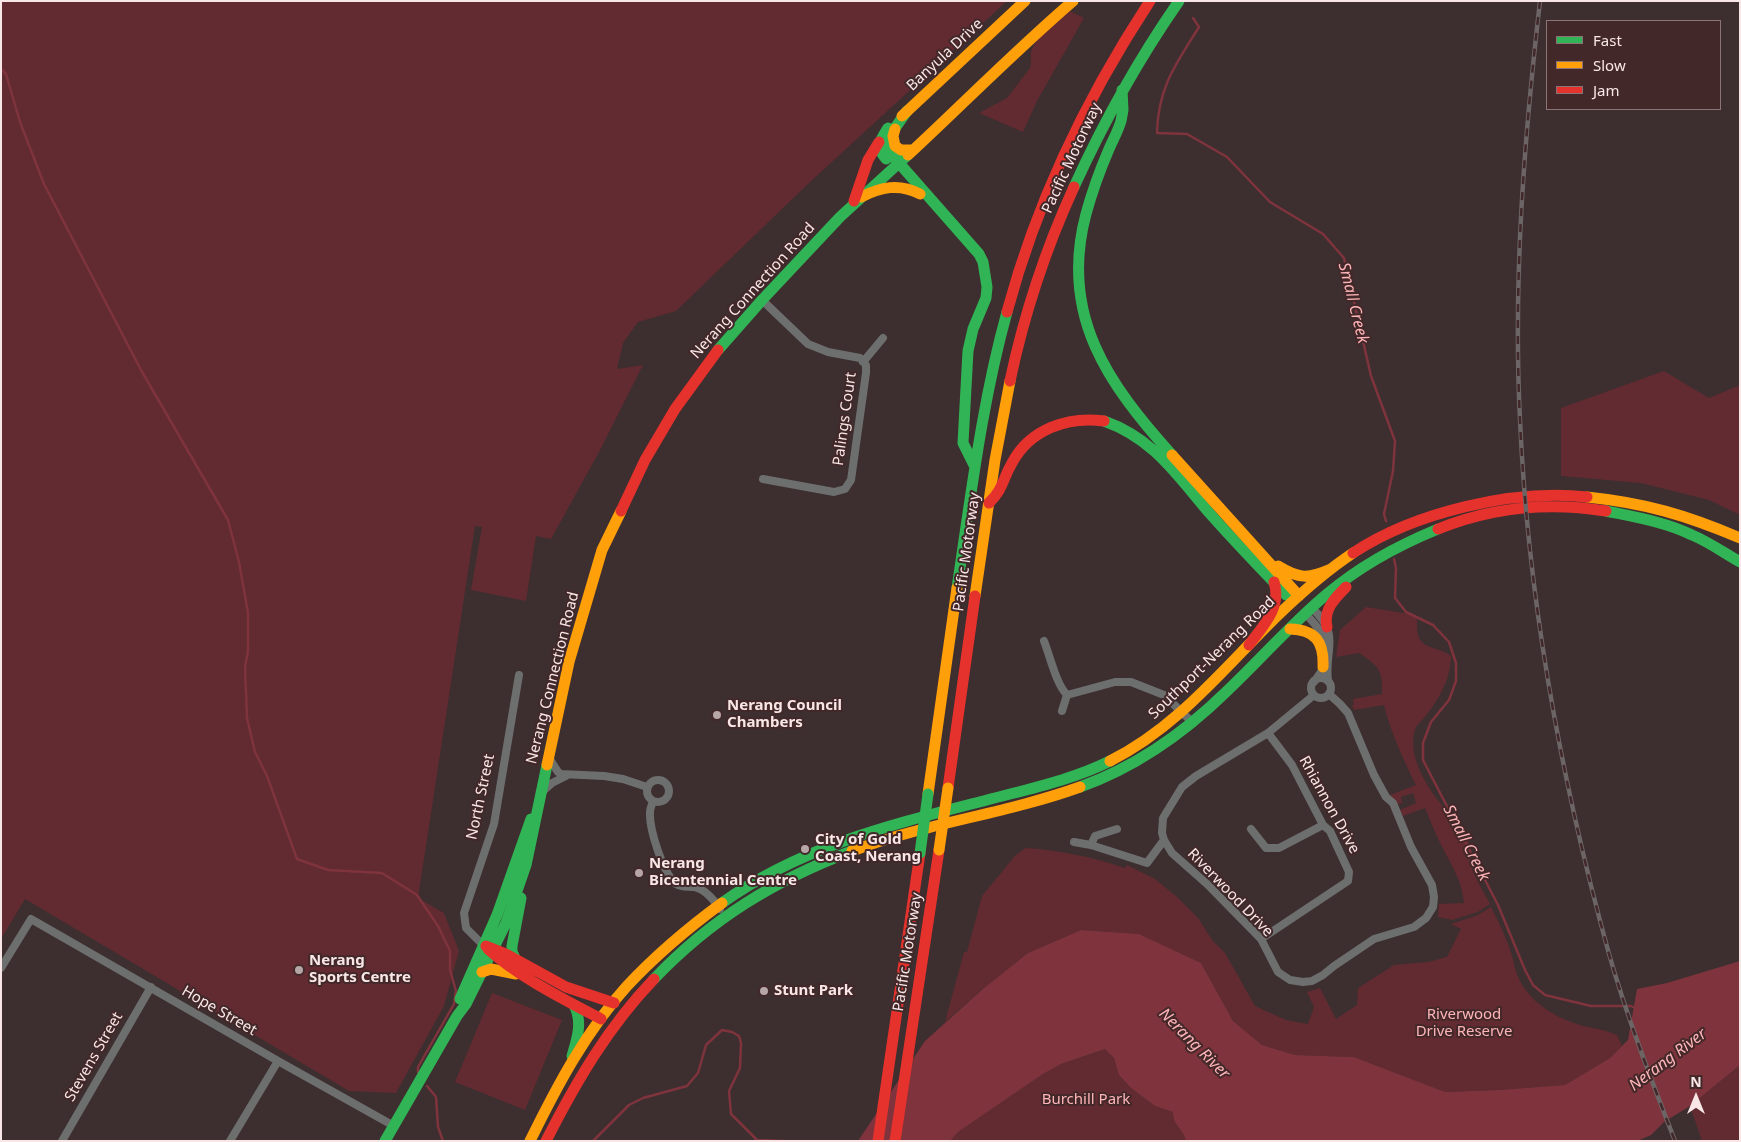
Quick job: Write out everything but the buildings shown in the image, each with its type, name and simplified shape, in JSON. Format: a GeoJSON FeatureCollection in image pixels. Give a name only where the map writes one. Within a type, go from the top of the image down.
{"type":"FeatureCollection","features":[{"type":"Feature","properties":{"kind":"main road","name":"Banyula Drive"},"geometry":{"type":"LineString","coordinates":[[849,209],[859,190],[868,160],[885,131],[1025,1]]}},
{"type":"Feature","properties":{"kind":"main road","name":"Nerang Connection Road"},"geometry":{"type":"LineString","coordinates":[[457,1016],[460,1001],[510,912],[526,865],[569,662],[602,550],[645,460],[675,409],[724,342],[849,209],[1010,60],[1026,42],[1073,1]]}},
{"type":"Feature","properties":{"kind":"main road","name":"Pacific Motorway"},"geometry":{"type":"LineString","coordinates":[[878,1141],[975,466],[998,342],[1018,274],[1038,217],[1084,114],[1118,51],[1150,1]]}},
{"type":"Feature","properties":{"kind":"main road","name":"Pacific Motorway"},"geometry":{"type":"LineString","coordinates":[[895,1141],[988,504],[1007,398],[1024,324],[1070,194],[1122,90],[1161,26],[1179,1]]}},
{"type":"Feature","properties":{"kind":"main road"},"geometry":{"type":"LineString","coordinates":[[1122,90],[1122,118],[1095,184],[1081,233],[1079,279],[1088,328],[1096,351],[1107,373],[1132,410],[1263,555],[1296,599]]}},
{"type":"Feature","properties":{"kind":"main road","name":"Banyula Drive"},"geometry":{"type":"LineString","coordinates":[[896,165],[887,147],[888,138],[908,111]]}},
{"type":"Feature","properties":{"kind":"main road"},"geometry":{"type":"LineString","coordinates":[[895,128],[893,136],[896,148],[913,150]]}},
{"type":"Feature","properties":{"kind":"main road"},"geometry":{"type":"LineString","coordinates":[[879,142],[878,146],[882,155],[896,165],[932,202],[979,254],[983,262],[988,286],[986,298],[973,329],[968,351],[962,443],[975,466]]}},
{"type":"Feature","properties":{"kind":"main road"},"geometry":{"type":"LineString","coordinates":[[896,165],[920,194]]}},
{"type":"Feature","properties":{"kind":"main road"},"geometry":{"type":"LineString","coordinates":[[861,197],[877,189],[891,186],[906,187],[932,202]]}},
{"type":"Feature","properties":{"kind":"main road"},"geometry":{"type":"LineString","coordinates":[[988,504],[1002,488],[1015,457],[1037,434],[1056,424],[1077,419],[1111,423],[1135,434],[1154,450],[1274,582],[1308,610]]}},
{"type":"Feature","properties":{"kind":"main road","name":"Southport-Nerang Road"},"geometry":{"type":"LineString","coordinates":[[569,1068],[600,1019],[614,1003],[666,948],[718,905],[775,871],[846,840],[885,827],[1061,781],[1094,770],[1151,738],[1183,712],[1296,599],[1331,569],[1363,547],[1411,523],[1469,505],[1528,496],[1563,495],[1627,501],[1677,514],[1740,538]]}},
{"type":"Feature","properties":{"kind":"main road","name":"Southport-Nerang Road"},"geometry":{"type":"LineString","coordinates":[[546,1141],[588,1061],[624,1010],[680,950],[726,916],[752,898],[786,879],[827,860],[862,847],[1022,805],[1081,787],[1137,761],[1172,739],[1216,703],[1308,610],[1347,578],[1409,540],[1465,518],[1519,509],[1558,507],[1606,511],[1652,521],[1686,532],[1740,562]]}},
{"type":"Feature","properties":{"kind":"main road"},"geometry":{"type":"LineString","coordinates":[[1263,555],[1300,578],[1312,578],[1331,569]]}},
{"type":"Feature","properties":{"kind":"main road"},"geometry":{"type":"LineString","coordinates":[[1327,627],[1325,617],[1333,601],[1371,563]]}},
{"type":"Feature","properties":{"kind":"main road"},"geometry":{"type":"LineString","coordinates":[[1249,645],[1275,604],[1277,591],[1274,582]]}},
{"type":"Feature","properties":{"kind":"main road"},"geometry":{"type":"LineString","coordinates":[[1290,629],[1308,631],[1317,638],[1323,653],[1323,667]]}},
{"type":"Feature","properties":{"kind":"main road","name":"Nerang Connection Road"},"geometry":{"type":"LineString","coordinates":[[385,1141],[457,1016],[466,1004],[482,972],[506,892],[534,807],[540,795]]}},
{"type":"Feature","properties":{"kind":"main road"},"geometry":{"type":"LineString","coordinates":[[515,958],[512,946],[526,865]]}},
{"type":"Feature","properties":{"kind":"main road","name":"North Street"},"geometry":{"type":"LineString","coordinates":[[490,949],[515,958],[565,987],[614,1003]]}},
{"type":"Feature","properties":{"kind":"main road","name":"North Street"},"geometry":{"type":"LineString","coordinates":[[490,949],[502,962],[600,1019]]}},
{"type":"Feature","properties":{"kind":"main road"},"geometry":{"type":"LineString","coordinates":[[482,972],[497,970],[527,977]]}},
{"type":"Feature","properties":{"kind":"main road"},"geometry":{"type":"LineString","coordinates":[[530,1141],[569,1068],[579,1024],[579,1016],[574,1005]]}},
{"type":"Feature","properties":{"kind":"main road"},"geometry":{"type":"LineString","coordinates":[[600,1019],[612,1017],[624,1010]]}},
{"type":"Feature","properties":{"kind":"street","name":"Palings Court"},"geometry":{"type":"LineString","coordinates":[[762,300],[808,344],[828,352],[860,358],[866,365],[851,480],[846,489],[834,492],[764,479]]}},
{"type":"Feature","properties":{"kind":"street"},"geometry":{"type":"LineString","coordinates":[[863,362],[883,338]]}},
{"type":"Feature","properties":{"kind":"street"},"geometry":{"type":"LineString","coordinates":[[1308,610],[1321,618],[1327,627],[1331,643],[1327,670],[1328,681],[1331,687],[1329,694],[1322,698],[1314,694],[1311,689],[1323,667],[1325,652],[1323,636],[1308,610]]}},
{"type":"Feature","properties":{"kind":"street"},"geometry":{"type":"LineString","coordinates":[[1044,641],[1058,680],[1067,695]]}},
{"type":"Feature","properties":{"kind":"street","name":"North Street"},"geometry":{"type":"LineString","coordinates":[[490,949],[466,928],[464,913],[494,824],[519,675]]}},
{"type":"Feature","properties":{"kind":"street"},"geometry":{"type":"LineString","coordinates":[[1314,682],[1320,678],[1328,681]]}},
{"type":"Feature","properties":{"kind":"street"},"geometry":{"type":"LineString","coordinates":[[1067,695],[1115,682],[1131,682],[1164,695],[1193,723]]}},
{"type":"Feature","properties":{"kind":"street"},"geometry":{"type":"LineString","coordinates":[[1074,842],[1091,845],[1147,863],[1164,840],[1162,833],[1163,818],[1182,788],[1196,776],[1268,733],[1314,694]]}},
{"type":"Feature","properties":{"kind":"street","name":"Riverwood Drive"},"geometry":{"type":"LineString","coordinates":[[1164,840],[1172,853],[1207,884],[1261,939],[1278,972],[1290,980],[1312,981],[1374,939],[1414,927],[1426,918],[1433,907],[1432,885],[1411,847],[1394,803],[1386,797],[1374,775],[1346,710],[1329,694]]}},
{"type":"Feature","properties":{"kind":"street"},"geometry":{"type":"LineString","coordinates":[[1062,711],[1067,695]]}},
{"type":"Feature","properties":{"kind":"street","name":"Rhiannon Drive"},"geometry":{"type":"LineString","coordinates":[[1261,939],[1348,881],[1349,872],[1330,831],[1323,825],[1292,765],[1268,733]]}},
{"type":"Feature","properties":{"kind":"street"},"geometry":{"type":"LineString","coordinates":[[550,758],[559,773],[623,779],[647,787]]}},
{"type":"Feature","properties":{"kind":"street"},"geometry":{"type":"LineString","coordinates":[[540,795],[552,782],[568,775]]}},
{"type":"Feature","properties":{"kind":"street"},"geometry":{"type":"LineString","coordinates":[[661,780],[666,783],[669,795],[665,800],[653,801],[649,798],[647,787],[653,781],[661,780]]}},
{"type":"Feature","properties":{"kind":"street"},"geometry":{"type":"LineString","coordinates":[[653,801],[650,819],[660,855],[669,875],[681,887],[701,889],[718,905],[726,916]]}},
{"type":"Feature","properties":{"kind":"street"},"geometry":{"type":"LineString","coordinates":[[1251,830],[1266,848],[1279,848],[1323,825]]}},
{"type":"Feature","properties":{"kind":"street"},"geometry":{"type":"LineString","coordinates":[[1091,845],[1095,836],[1117,829]]}},
{"type":"Feature","properties":{"kind":"street","name":"Hope Street"},"geometry":{"type":"LineString","coordinates":[[1,968],[31,919],[394,1126]]}},
{"type":"Feature","properties":{"kind":"street","name":"Stevens Street"},"geometry":{"type":"LineString","coordinates":[[62,1141],[151,987]]}},
{"type":"Feature","properties":{"kind":"street"},"geometry":{"type":"LineString","coordinates":[[230,1141],[278,1061]]}},
{"type":"Feature","properties":{"kind":"green space"},"geometry":{"type":"Polygon","coordinates":[[[1,1],[1007,1],[809,183],[676,311],[638,322],[623,343],[617,369],[643,365],[598,454],[551,539],[536,536],[526,601],[471,590],[482,527],[475,526],[418,898],[444,913],[459,951],[444,1006],[396,1093],[349,1091],[25,899],[1,939],[1,1]]]}},
{"type":"Feature","properties":{"kind":"green space"},"geometry":{"type":"Polygon","coordinates":[[[1070,11],[1084,18],[1037,101],[1023,132],[979,113],[1007,98],[1030,68],[1031,52],[1038,39],[1070,11]]]}},
{"type":"Feature","properties":{"kind":"green space"},"geometry":{"type":"Polygon","coordinates":[[[1664,371],[1709,398],[1740,385],[1740,515],[1709,500],[1641,483],[1561,476],[1561,408],[1664,371]]]}},
{"type":"Feature","properties":{"kind":"green space"},"geometry":{"type":"Polygon","coordinates":[[[1366,607],[1416,615],[1417,632],[1420,640],[1428,646],[1451,656],[1449,673],[1443,689],[1429,711],[1417,725],[1413,739],[1414,749],[1419,769],[1429,788],[1468,840],[1472,868],[1490,904],[1478,912],[1452,920],[1438,917],[1439,904],[1464,903],[1458,880],[1425,808],[1403,816],[1400,810],[1416,803],[1413,793],[1401,797],[1402,803],[1398,804],[1390,795],[1416,785],[1390,726],[1384,705],[1354,710],[1352,705],[1354,705],[1353,699],[1382,694],[1380,673],[1371,661],[1359,653],[1336,657],[1340,630],[1366,607]]]}},
{"type":"Feature","properties":{"kind":"green space","name":"Riverwood Drive Reserve"},"geometry":{"type":"Polygon","coordinates":[[[1025,848],[1075,855],[1125,868],[1127,865],[1155,879],[1176,896],[1198,918],[1212,940],[1225,953],[1255,1006],[1286,1020],[1308,1024],[1314,1007],[1307,992],[1320,988],[1336,1019],[1357,1005],[1358,988],[1394,965],[1428,962],[1447,957],[1461,929],[1451,924],[1478,915],[1491,907],[1507,942],[1518,977],[1529,994],[1551,1013],[1575,1023],[1617,1035],[1622,1046],[1610,1058],[1565,1085],[1444,1092],[1354,1057],[1295,1055],[1262,1045],[1233,1021],[1201,963],[1139,934],[1081,930],[1028,953],[945,1022],[982,896],[1014,857],[1025,848]]]}},
{"type":"Feature","properties":{"kind":"green space"},"geometry":{"type":"Polygon","coordinates":[[[492,993],[562,1020],[525,1110],[455,1082],[492,993]]]}},
{"type":"Feature","properties":{"kind":"green space","name":"Burchill Park"},"geometry":{"type":"Polygon","coordinates":[[[1105,1049],[1114,1058],[1119,1075],[1131,1088],[1155,1106],[1173,1112],[1174,1121],[1186,1141],[950,1141],[958,1132],[1043,1074],[1061,1064],[1105,1049]]]}},
{"type":"Feature","properties":{"kind":"green space"},"geometry":{"type":"Polygon","coordinates":[[[1740,1065],[1740,1141],[1702,1141],[1690,1106],[1740,1065]]]}},
{"type":"Feature","properties":{"kind":"water","name":"Nerang River"},"geometry":{"type":"Polygon","coordinates":[[[1081,930],[1139,934],[1201,963],[1233,1021],[1262,1045],[1295,1055],[1354,1057],[1445,1092],[1565,1085],[1610,1058],[1628,1040],[1637,989],[1667,983],[1740,961],[1740,1065],[1690,1106],[1664,1122],[1651,1135],[1637,1141],[1186,1141],[1174,1121],[1173,1112],[1155,1106],[1131,1088],[1119,1075],[1114,1058],[1105,1049],[1061,1064],[1043,1074],[958,1132],[950,1141],[858,1141],[925,1041],[984,988],[1028,953],[1081,930]]]}},
{"type":"Feature","properties":{"kind":"waterway","name":"Small Creek"},"geometry":{"type":"LineString","coordinates":[[1193,18],[1199,27],[1176,65],[1165,89],[1158,117],[1157,133],[1187,134],[1227,157],[1270,202],[1323,234],[1344,258],[1371,376],[1395,441],[1393,471],[1384,514],[1386,521]]}},
{"type":"Feature","properties":{"kind":"waterway"},"geometry":{"type":"LineString","coordinates":[[1,69],[6,74],[20,122],[44,184],[141,370],[228,520],[239,562],[248,613],[248,651],[245,667],[247,718],[255,752],[267,776],[297,859],[328,870],[382,873],[417,895],[438,926],[450,951],[450,970],[456,991],[454,1004],[418,1067],[418,1072]]}},
{"type":"Feature","properties":{"kind":"waterway","name":"Small Creek"},"geometry":{"type":"LineString","coordinates":[[1394,559],[1396,568],[1395,598],[1406,612],[1433,625],[1449,642],[1456,663],[1456,681],[1449,700],[1431,722],[1423,743],[1423,760],[1498,905],[1533,985],[1545,995],[1591,1006],[1631,1006],[1637,1009]]}},
{"type":"Feature","properties":{"kind":"waterway"},"geometry":{"type":"LineString","coordinates":[[593,1141],[629,1105],[643,1098],[687,1086],[698,1073],[706,1045],[722,1030],[739,1036],[741,1043],[740,1068],[729,1091],[731,1114],[757,1140],[784,1141]]}},
{"type":"Feature","properties":{"kind":"waterway"},"geometry":{"type":"LineString","coordinates":[[427,1086],[436,1097],[438,1127],[443,1141]]}},
{"type":"Feature","properties":{"kind":"railway"},"geometry":{"type":"LineString","coordinates":[[1540,1],[1529,105],[1521,210],[1518,315],[1520,420],[1531,555],[1539,622],[1562,756],[1592,888],[1609,954],[1624,1001],[1675,1141]]}},
{"type":"Feature","properties":{"kind":"traffic: fast"},"geometry":{"type":"LineString","coordinates":[[1074,187],[1122,91],[1179,1]]}},
{"type":"Feature","properties":{"kind":"traffic: fast"},"geometry":{"type":"LineString","coordinates":[[1122,90],[1123,110],[1121,121],[1099,173],[1086,214],[1079,250],[1079,284],[1084,316],[1095,346],[1110,374],[1128,402],[1172,455]]}},
{"type":"Feature","properties":{"kind":"traffic: fast"},"geometry":{"type":"LineString","coordinates":[[718,350],[840,217],[899,163],[890,152],[888,138],[907,111]]}},
{"type":"Feature","properties":{"kind":"traffic: fast"},"geometry":{"type":"LineString","coordinates":[[886,159],[880,144],[888,128]]}},
{"type":"Feature","properties":{"kind":"traffic: fast"},"geometry":{"type":"LineString","coordinates":[[908,155],[899,163],[979,254],[983,262],[987,287],[986,298],[973,329],[968,351],[963,443],[975,467]]}},
{"type":"Feature","properties":{"kind":"traffic: fast"},"geometry":{"type":"LineString","coordinates":[[957,588],[984,414],[1007,312]]}},
{"type":"Feature","properties":{"kind":"traffic: fast"},"geometry":{"type":"LineString","coordinates":[[1104,421],[1138,438],[1152,449],[1286,595]]}},
{"type":"Feature","properties":{"kind":"traffic: fast"},"geometry":{"type":"LineString","coordinates":[[1606,511],[1650,520],[1682,530],[1740,562]]}},
{"type":"Feature","properties":{"kind":"traffic: fast"},"geometry":{"type":"LineString","coordinates":[[1080,787],[1120,770],[1158,748],[1210,707],[1301,617],[1327,594],[1353,574],[1380,557],[1438,529]]}},
{"type":"Feature","properties":{"kind":"traffic: fast"},"geometry":{"type":"LineString","coordinates":[[722,903],[752,883],[784,866],[849,839],[917,818],[1050,784],[1081,774],[1110,761]]}},
{"type":"Feature","properties":{"kind":"traffic: fast"},"geometry":{"type":"LineString","coordinates":[[385,1141],[457,1016],[466,1004],[506,923],[526,865],[547,765]]}},
{"type":"Feature","properties":{"kind":"traffic: fast"},"geometry":{"type":"LineString","coordinates":[[920,853],[928,794]]}},
{"type":"Feature","properties":{"kind":"traffic: fast"},"geometry":{"type":"LineString","coordinates":[[460,999],[497,915],[531,819]]}},
{"type":"Feature","properties":{"kind":"traffic: fast"},"geometry":{"type":"LineString","coordinates":[[654,979],[698,938],[746,903],[797,875],[852,851]]}},
{"type":"Feature","properties":{"kind":"traffic: fast"},"geometry":{"type":"LineString","coordinates":[[515,958],[512,946],[521,898]]}},
{"type":"Feature","properties":{"kind":"traffic: fast"},"geometry":{"type":"LineString","coordinates":[[572,1056],[579,1024],[574,1005]]}},
{"type":"Feature","properties":{"kind":"traffic: slow"},"geometry":{"type":"LineString","coordinates":[[902,116],[1025,1]]}},
{"type":"Feature","properties":{"kind":"traffic: slow"},"geometry":{"type":"LineString","coordinates":[[908,155],[1073,1]]}},
{"type":"Feature","properties":{"kind":"traffic: slow"},"geometry":{"type":"LineString","coordinates":[[895,129],[893,136],[895,146],[901,150],[913,150]]}},
{"type":"Feature","properties":{"kind":"traffic: slow"},"geometry":{"type":"LineString","coordinates":[[861,197],[883,189],[897,187],[920,194]]}},
{"type":"Feature","properties":{"kind":"traffic: slow"},"geometry":{"type":"LineString","coordinates":[[975,596],[995,460],[1010,381]]}},
{"type":"Feature","properties":{"kind":"traffic: slow"},"geometry":{"type":"LineString","coordinates":[[1172,455],[1299,596]]}},
{"type":"Feature","properties":{"kind":"traffic: slow"},"geometry":{"type":"LineString","coordinates":[[1587,497],[1665,511],[1740,538]]}},
{"type":"Feature","properties":{"kind":"traffic: slow"},"geometry":{"type":"LineString","coordinates":[[547,765],[569,662],[602,550],[621,511]]}},
{"type":"Feature","properties":{"kind":"traffic: slow"},"geometry":{"type":"LineString","coordinates":[[1110,761],[1135,747],[1179,714],[1286,607],[1323,575],[1353,553]]}},
{"type":"Feature","properties":{"kind":"traffic: slow"},"geometry":{"type":"LineString","coordinates":[[1278,566],[1292,573],[1304,576],[1316,575],[1331,569]]}},
{"type":"Feature","properties":{"kind":"traffic: slow"},"geometry":{"type":"LineString","coordinates":[[928,794],[957,588]]}},
{"type":"Feature","properties":{"kind":"traffic: slow"},"geometry":{"type":"LineString","coordinates":[[1290,629],[1306,632],[1317,639],[1322,651],[1323,667]]}},
{"type":"Feature","properties":{"kind":"traffic: slow"},"geometry":{"type":"LineString","coordinates":[[852,851],[908,833],[1023,804],[1080,787]]}},
{"type":"Feature","properties":{"kind":"traffic: slow"},"geometry":{"type":"LineString","coordinates":[[939,850],[948,788]]}},
{"type":"Feature","properties":{"kind":"traffic: slow"},"geometry":{"type":"LineString","coordinates":[[530,1141],[573,1060],[612,1003],[661,953],[722,903]]}},
{"type":"Feature","properties":{"kind":"traffic: slow"},"geometry":{"type":"LineString","coordinates":[[482,972],[491,969],[516,974]]}},
{"type":"Feature","properties":{"kind":"traffic: jam"},"geometry":{"type":"LineString","coordinates":[[1007,312],[1033,230],[1066,150],[1105,74],[1150,1]]}},
{"type":"Feature","properties":{"kind":"traffic: jam"},"geometry":{"type":"LineString","coordinates":[[854,201],[868,160],[879,142]]}},
{"type":"Feature","properties":{"kind":"traffic: jam"},"geometry":{"type":"LineString","coordinates":[[1010,381],[1022,331],[1037,282],[1054,234],[1074,187]]}},
{"type":"Feature","properties":{"kind":"traffic: jam"},"geometry":{"type":"LineString","coordinates":[[621,511],[645,460],[675,409],[718,350]]}},
{"type":"Feature","properties":{"kind":"traffic: jam"},"geometry":{"type":"LineString","coordinates":[[989,503],[1000,488],[1020,451],[1040,433],[1064,423],[1090,420],[1104,421]]}},
{"type":"Feature","properties":{"kind":"traffic: jam"},"geometry":{"type":"LineString","coordinates":[[1353,553],[1378,538],[1405,526],[1435,515],[1466,507],[1497,500],[1528,497],[1558,495],[1587,497]]}},
{"type":"Feature","properties":{"kind":"traffic: jam"},"geometry":{"type":"LineString","coordinates":[[1438,529],[1479,516],[1521,508],[1563,507],[1606,511]]}},
{"type":"Feature","properties":{"kind":"traffic: jam"},"geometry":{"type":"LineString","coordinates":[[1249,645],[1270,616],[1275,600],[1274,582]]}},
{"type":"Feature","properties":{"kind":"traffic: jam"},"geometry":{"type":"LineString","coordinates":[[1327,627],[1328,610],[1346,587]]}},
{"type":"Feature","properties":{"kind":"traffic: jam"},"geometry":{"type":"LineString","coordinates":[[948,788],[975,596]]}},
{"type":"Feature","properties":{"kind":"traffic: jam"},"geometry":{"type":"LineString","coordinates":[[895,1141],[939,850]]}},
{"type":"Feature","properties":{"kind":"traffic: jam"},"geometry":{"type":"LineString","coordinates":[[878,1141],[920,853]]}},
{"type":"Feature","properties":{"kind":"traffic: jam"},"geometry":{"type":"LineString","coordinates":[[486,946],[506,954],[566,987],[614,1003]]}},
{"type":"Feature","properties":{"kind":"traffic: jam"},"geometry":{"type":"LineString","coordinates":[[488,949],[527,978],[601,1019]]}},
{"type":"Feature","properties":{"kind":"traffic: jam"},"geometry":{"type":"LineString","coordinates":[[546,1141],[594,1056],[622,1016],[654,979]]}},
{"type":"Feature","properties":{"kind":"place","name":"Nerang Council Chambers"},"geometry":{"type":"Point","coordinates":[717,715]}},
{"type":"Feature","properties":{"kind":"place","name":"City of Gold Coast, Nerang"},"geometry":{"type":"Point","coordinates":[805,849]}},
{"type":"Feature","properties":{"kind":"place","name":"Nerang Bicentennial Centre"},"geometry":{"type":"Point","coordinates":[639,873]}},
{"type":"Feature","properties":{"kind":"place","name":"Nerang Sports Centre"},"geometry":{"type":"Point","coordinates":[299,970]}},
{"type":"Feature","properties":{"kind":"place","name":"Stunt Park"},"geometry":{"type":"Point","coordinates":[764,991]}}]}
